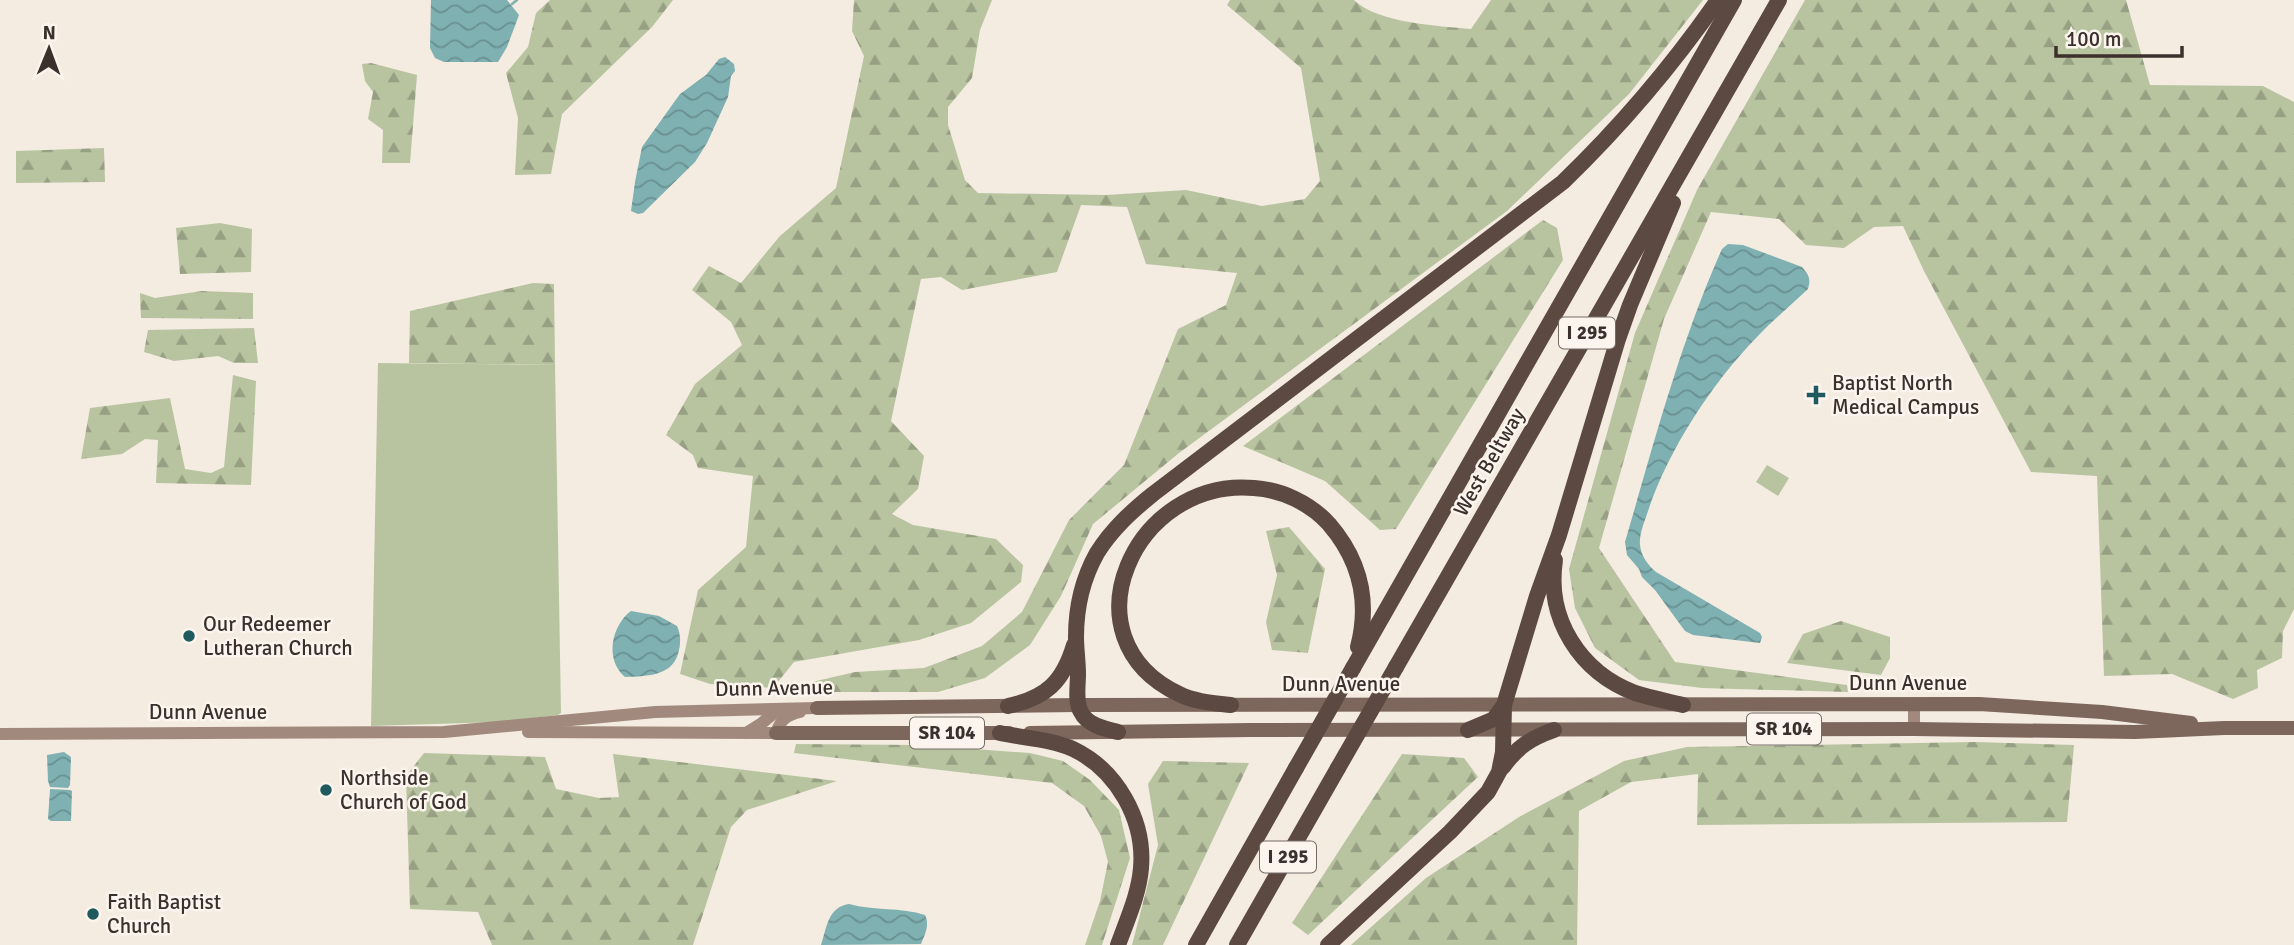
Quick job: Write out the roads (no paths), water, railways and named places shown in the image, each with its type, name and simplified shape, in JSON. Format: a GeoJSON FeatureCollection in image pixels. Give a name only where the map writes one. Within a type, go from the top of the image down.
{"type":"FeatureCollection","features":[{"type":"Feature","properties":{"kind":"highway"},"geometry":{"type":"LineString","coordinates":[[1118,732],[1091,723],[1081,714],[1078,705],[1076,639],[1080,599],[1088,573],[1096,554],[1126,516],[1210,449],[1563,182],[1641,101],[1718,0]]}},
{"type":"Feature","properties":{"kind":"highway","name":"West Beltway"},"geometry":{"type":"LineString","coordinates":[[1196,945],[1734,0]]}},
{"type":"Feature","properties":{"kind":"highway","name":"West Beltway"},"geometry":{"type":"LineString","coordinates":[[1237,945],[1779,0]]}},
{"type":"Feature","properties":{"kind":"highway"},"geometry":{"type":"LineString","coordinates":[[1468,730],[1494,719],[1503,705],[1630,305],[1666,216],[1733,80]]}},
{"type":"Feature","properties":{"kind":"highway"},"geometry":{"type":"LineString","coordinates":[[1231,705],[1181,696],[1151,677],[1130,651],[1121,624],[1122,582],[1139,544],[1169,511],[1202,493],[1229,487],[1278,492],[1312,510],[1340,537],[1357,569],[1363,593],[1362,631],[1353,667]]}},
{"type":"Feature","properties":{"kind":"highway"},"geometry":{"type":"LineString","coordinates":[[1559,535],[1553,571],[1554,598],[1563,626],[1579,653],[1595,669],[1618,685],[1635,693],[1683,705]]}},
{"type":"Feature","properties":{"kind":"highway"},"geometry":{"type":"LineString","coordinates":[[1008,706],[1037,698],[1056,683],[1069,662],[1076,639]]}},
{"type":"Feature","properties":{"kind":"highway"},"geometry":{"type":"LineString","coordinates":[[1499,772],[1504,730],[1503,705]]}},
{"type":"Feature","properties":{"kind":"highway"},"geometry":{"type":"LineString","coordinates":[[1328,945],[1476,807],[1510,756],[1525,742],[1554,730]]}},
{"type":"Feature","properties":{"kind":"highway"},"geometry":{"type":"LineString","coordinates":[[1000,733],[1072,748],[1090,759],[1123,793],[1136,823],[1141,844],[1141,867],[1138,885],[1118,945]]}},
{"type":"Feature","properties":{"kind":"main road","name":"Dunn Avenue"},"geometry":{"type":"LineString","coordinates":[[458,731],[655,712],[1078,705],[1914,704],[2037,707],[2137,715],[2224,728]]}},
{"type":"Feature","properties":{"kind":"main road"},"geometry":{"type":"LineString","coordinates":[[1914,704],[1914,729]]}},
{"type":"Feature","properties":{"kind":"main road"},"geometry":{"type":"LineString","coordinates":[[776,733],[783,719],[817,708]]}},
{"type":"Feature","properties":{"kind":"main road"},"geometry":{"type":"LineString","coordinates":[[746,733],[779,709]]}},
{"type":"Feature","properties":{"kind":"main road","name":"Dunn Avenue"},"geometry":{"type":"LineString","coordinates":[[0,734],[1914,729],[2135,732],[2294,728]]}},
{"type":"Feature","properties":{"kind":"water"},"geometry":{"type":"Polygon","coordinates":[[[431,0],[507,0],[519,15],[498,62],[444,62],[435,58],[430,48],[431,0]]]}},
{"type":"Feature","properties":{"kind":"water"},"geometry":{"type":"Polygon","coordinates":[[[725,57],[734,64],[735,71],[731,76],[728,97],[707,143],[695,162],[643,213],[631,211],[642,147],[680,94],[706,75],[719,59],[725,57]]]}},
{"type":"Feature","properties":{"kind":"water"},"geometry":{"type":"Polygon","coordinates":[[[1728,244],[1743,245],[1802,267],[1809,277],[1808,289],[1740,356],[1707,397],[1666,467],[1642,529],[1640,545],[1645,560],[1656,572],[1760,633],[1760,643],[1693,635],[1685,631],[1627,555],[1625,542],[1680,357],[1722,249],[1728,244]]]}},
{"type":"Feature","properties":{"kind":"water"},"geometry":{"type":"Polygon","coordinates":[[[631,611],[659,616],[677,626],[680,647],[675,662],[670,667],[656,674],[625,677],[618,670],[614,661],[613,642],[619,625],[631,611]]]}},
{"type":"Feature","properties":{"kind":"water"},"geometry":{"type":"Polygon","coordinates":[[[64,752],[71,757],[70,785],[68,788],[50,787],[47,755],[64,752]]]}},
{"type":"Feature","properties":{"kind":"water"},"geometry":{"type":"Polygon","coordinates":[[[50,789],[72,791],[71,821],[48,819],[50,789]]]}},
{"type":"Feature","properties":{"kind":"water"},"geometry":{"type":"Polygon","coordinates":[[[849,904],[925,915],[927,926],[921,944],[821,945],[832,914],[849,904]]]}},
{"type":"Feature","properties":{"kind":"waterway"},"geometry":{"type":"LineString","coordinates":[[512,4],[517,0]]}},
{"type":"Feature","properties":{"kind":"place","name":"Baptist North Medical Campus"},"geometry":{"type":"Point","coordinates":[1816,395]}},
{"type":"Feature","properties":{"kind":"place","name":"Our Redeemer Lutheran Church"},"geometry":{"type":"Point","coordinates":[189,636]}},
{"type":"Feature","properties":{"kind":"place","name":"Northside Church of God"},"geometry":{"type":"Point","coordinates":[326,790]}},
{"type":"Feature","properties":{"kind":"place","name":"Faith Baptist Church"},"geometry":{"type":"Point","coordinates":[93,914]}}]}
